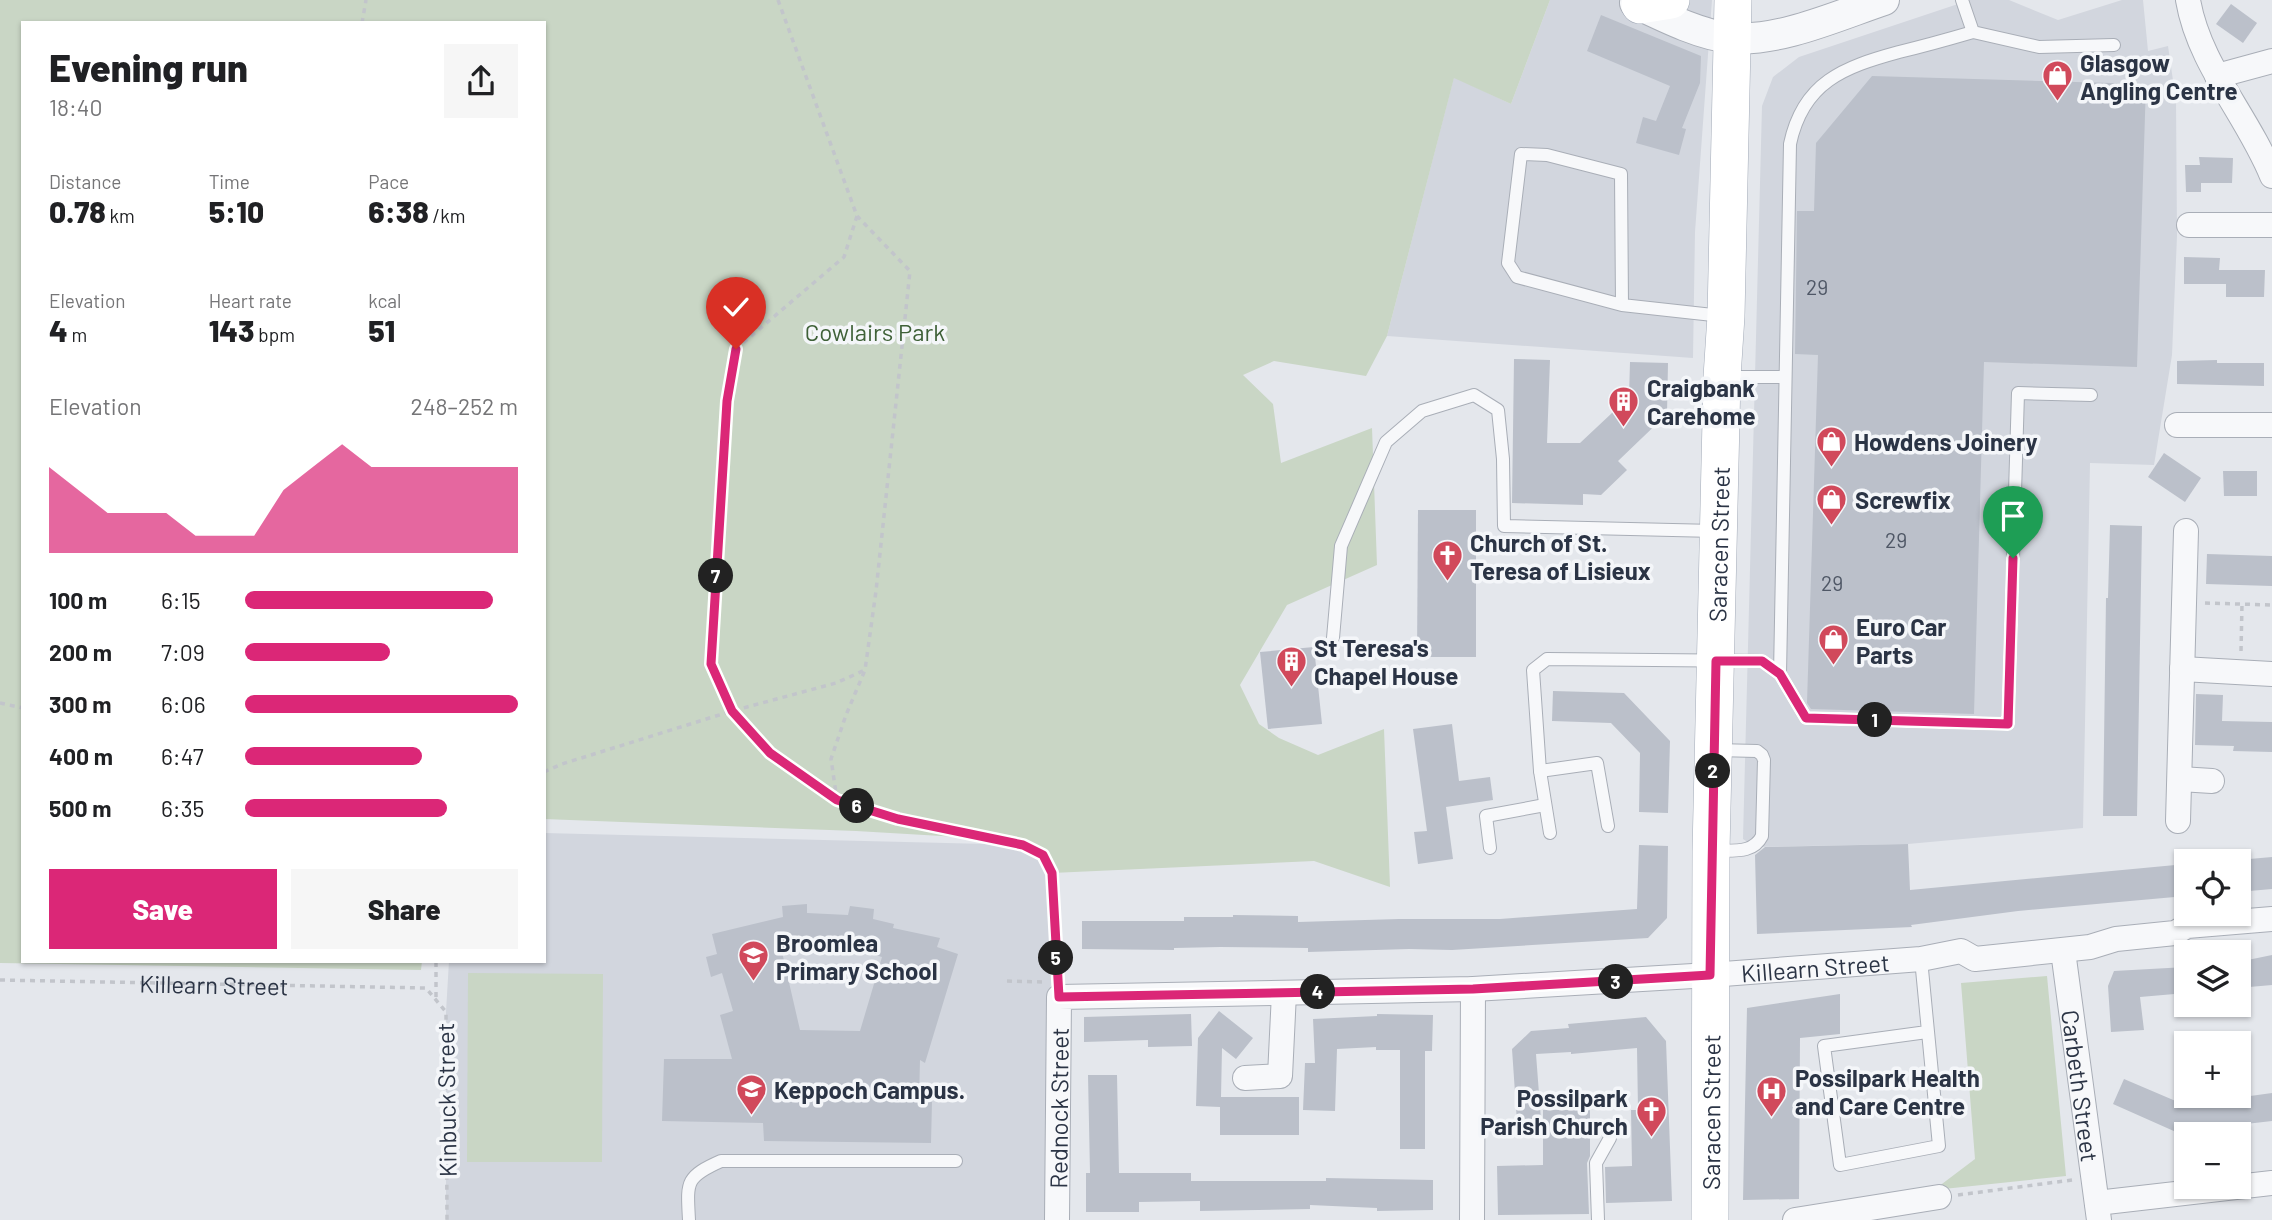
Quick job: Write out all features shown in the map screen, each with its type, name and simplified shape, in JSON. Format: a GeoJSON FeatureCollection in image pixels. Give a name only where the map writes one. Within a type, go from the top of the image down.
{"type":"FeatureCollection","features":[{"type":"Feature","properties":{"kind":"main road","name":"Saracen Street"},"geometry":{"type":"LineString","coordinates":[[1710,1220],[1711,851],[1721,377],[1726,316],[1733,0]]}},
{"type":"Feature","properties":{"kind":"street"},"geometry":{"type":"LineString","coordinates":[[1646,2],[1697,28],[1731,38],[1780,33],[1884,0]]}},
{"type":"Feature","properties":{"kind":"street"},"geometry":{"type":"LineString","coordinates":[[2188,0],[2203,46],[2217,76],[2256,139],[2272,176]]}},
{"type":"Feature","properties":{"kind":"street"},"geometry":{"type":"LineString","coordinates":[[2217,76],[2271,63]]}},
{"type":"Feature","properties":{"kind":"street"},"geometry":{"type":"LineString","coordinates":[[2189,225],[2272,225]]}},
{"type":"Feature","properties":{"kind":"street"},"geometry":{"type":"LineString","coordinates":[[2177,425],[2272,425]]}},
{"type":"Feature","properties":{"kind":"street"},"geometry":{"type":"LineString","coordinates":[[2178,821],[2182,670],[2194,603],[2186,530]]}},
{"type":"Feature","properties":{"kind":"street"},"geometry":{"type":"LineString","coordinates":[[2182,670],[2272,674]]}},
{"type":"Feature","properties":{"kind":"street"},"geometry":{"type":"LineString","coordinates":[[2180,779],[2212,781]]}},
{"type":"Feature","properties":{"kind":"street","name":"Killearn Street"},"geometry":{"type":"LineString","coordinates":[[1058,990],[1284,993],[1473,989],[1921,959],[1962,951],[1975,959],[2090,947],[2116,939],[2175,933],[2187,926],[2272,919]]}},
{"type":"Feature","properties":{"kind":"street","name":"Carbeth Street"},"geometry":{"type":"LineString","coordinates":[[2063,951],[2098,1211]]}},
{"type":"Feature","properties":{"kind":"street"},"geometry":{"type":"LineString","coordinates":[[1472,1220],[1473,989]]}},
{"type":"Feature","properties":{"kind":"street","name":"Rednock Street"},"geometry":{"type":"LineString","coordinates":[[1057,1220],[1058,990]]}},
{"type":"Feature","properties":{"kind":"street"},"geometry":{"type":"LineString","coordinates":[[1245,1078],[1280,1076],[1284,993]]}},
{"type":"Feature","properties":{"kind":"street"},"geometry":{"type":"LineString","coordinates":[[2098,1211],[2272,1183]]}},
{"type":"Feature","properties":{"kind":"street"},"geometry":{"type":"LineString","coordinates":[[1795,1220],[1826,1218],[1938,1197]]}},
{"type":"Feature","properties":{"kind":"lane"},"geometry":{"type":"LineString","coordinates":[[1962,0],[1973,32]]}},
{"type":"Feature","properties":{"kind":"lane"},"geometry":{"type":"LineString","coordinates":[[1780,674],[1790,144],[1795,124],[1806,104],[1821,86],[1840,72],[1863,62],[1973,32],[2039,47],[2114,45]]}},
{"type":"Feature","properties":{"kind":"lane"},"geometry":{"type":"LineString","coordinates":[[1622,305],[1621,174],[1548,155],[1521,154],[1508,262],[1517,277],[1622,305],[1726,316]]}},
{"type":"Feature","properties":{"kind":"lane"},"geometry":{"type":"LineString","coordinates":[[1721,377],[1785,377]]}},
{"type":"Feature","properties":{"kind":"lane"},"geometry":{"type":"LineString","coordinates":[[1550,833],[1539,771],[1533,670],[1548,659],[1762,661],[1780,674],[1806,718],[2008,724],[2018,393],[2091,395]]}},
{"type":"Feature","properties":{"kind":"lane"},"geometry":{"type":"LineString","coordinates":[[1332,638],[1341,546],[1386,442],[1422,411],[1474,395],[1498,410],[1503,459],[1504,526],[1719,531]]}},
{"type":"Feature","properties":{"kind":"lane"},"geometry":{"type":"LineString","coordinates":[[1711,851],[1746,850],[1762,836],[1762,755],[1750,750],[1714,750]]}},
{"type":"Feature","properties":{"kind":"lane"},"geometry":{"type":"LineString","coordinates":[[1539,771],[1597,763],[1608,826]]}},
{"type":"Feature","properties":{"kind":"lane"},"geometry":{"type":"LineString","coordinates":[[1490,848],[1486,816],[1545,804]]}},
{"type":"Feature","properties":{"kind":"lane"},"geometry":{"type":"LineString","coordinates":[[1921,959],[1939,1146],[1840,1165],[1824,1046],[1927,1032]]}},
{"type":"Feature","properties":{"kind":"lane"},"geometry":{"type":"LineString","coordinates":[[1598,1220],[1597,1163],[1610,1138]]}},
{"type":"Feature","properties":{"kind":"lane"},"geometry":{"type":"LineString","coordinates":[[689,1220],[687,1188],[697,1171],[721,1161],[956,1161]]}},
{"type":"Feature","properties":{"kind":"path"},"geometry":{"type":"LineString","coordinates":[[362,21],[366,0]]}},
{"type":"Feature","properties":{"kind":"path"},"geometry":{"type":"LineString","coordinates":[[778,0],[857,216],[910,271],[878,577],[865,670],[831,758],[837,800]]}},
{"type":"Feature","properties":{"kind":"path"},"geometry":{"type":"LineString","coordinates":[[857,216],[845,257],[736,349],[727,401],[711,664],[732,711],[770,753],[837,800],[898,819],[1023,845],[1043,855],[1052,873],[1058,990],[1007,981]]}},
{"type":"Feature","properties":{"kind":"path"},"geometry":{"type":"LineString","coordinates":[[2194,603],[2272,605]]}},
{"type":"Feature","properties":{"kind":"path"},"geometry":{"type":"LineString","coordinates":[[2241,673],[2242,604]]}},
{"type":"Feature","properties":{"kind":"path"},"geometry":{"type":"LineString","coordinates":[[546,771],[732,711],[836,683],[865,670]]}},
{"type":"Feature","properties":{"kind":"path"},"geometry":{"type":"LineString","coordinates":[[0,703],[21,708]]}},
{"type":"Feature","properties":{"kind":"path"},"geometry":{"type":"LineString","coordinates":[[435,999],[436,963]]}},
{"type":"Feature","properties":{"kind":"path","name":"Killearn Street"},"geometry":{"type":"LineString","coordinates":[[0,980],[426,988]]}},
{"type":"Feature","properties":{"kind":"path","name":"Kinbuck Street"},"geometry":{"type":"LineString","coordinates":[[426,988],[446,1013],[447,1220]]}},
{"type":"Feature","properties":{"kind":"path"},"geometry":{"type":"LineString","coordinates":[[1938,1197],[2092,1177]]}},
{"type":"Feature","properties":{"kind":"shaded area"},"geometry":{"type":"Polygon","coordinates":[[[1550,0],[1712,0],[1695,232],[1693,358],[1387,336],[1454,77],[1511,104],[1550,0]]]}},
{"type":"Feature","properties":{"kind":"shaded area"},"geometry":{"type":"Polygon","coordinates":[[[1970,0],[2009,0],[2058,20],[2122,0],[2143,0],[2148,51],[2168,46],[2176,101],[2177,236],[2172,355],[2154,465],[2090,463],[2083,828],[1908,844],[1755,847],[1743,839],[1762,106],[1773,77],[1799,57],[1970,0]]]}},
{"type":"Feature","properties":{"kind":"shaded area","name":"Keppoch Campus."},"geometry":{"type":"Polygon","coordinates":[[[546,833],[1023,845],[1043,855],[1052,873],[1057,1220],[446,1220],[446,1012],[449,963],[546,963],[546,833]]]}},
{"type":"Feature","properties":{"kind":"green space","name":"Cowlairs Park"},"geometry":{"type":"Polygon","coordinates":[[[0,0],[1550,0],[1511,104],[1454,78],[1387,336],[1366,376],[1274,361],[1243,375],[1273,404],[1281,463],[1372,428],[1377,565],[1287,605],[1240,685],[1259,724],[1279,738],[1318,755],[1384,729],[1390,887],[1314,861],[1052,873],[1043,855],[1023,845],[1025,841],[856,831],[546,819],[546,21],[21,21],[21,963],[422,963],[421,970],[0,963],[0,0]]]}},
{"type":"Feature","properties":{"kind":"green space"},"geometry":{"type":"Polygon","coordinates":[[[468,973],[603,974],[602,1162],[467,1162],[468,973]]]}},
{"type":"Feature","properties":{"kind":"green space"},"geometry":{"type":"Polygon","coordinates":[[[2047,976],[2066,1176],[1934,1190],[1975,1159],[1961,983],[2047,976]]]}},
{"type":"Feature","properties":{"kind":"building"},"geometry":{"type":"Polygon","coordinates":[[[2231,4],[2257,23],[2243,43],[2216,24],[2231,4]]]}},
{"type":"Feature","properties":{"kind":"building"},"geometry":{"type":"Polygon","coordinates":[[[1601,15],[1701,56],[1700,83],[1682,128],[1686,129],[1679,155],[1636,143],[1643,117],[1656,121],[1670,86],[1587,51],[1601,15]]]}},
{"type":"Feature","properties":{"kind":"building"},"geometry":{"type":"Polygon","coordinates":[[[1872,76],[2146,84],[2137,367],[1984,362],[1974,714],[1811,709],[1807,703],[1818,355],[1795,354],[1797,211],[1814,211],[1816,143],[1872,76]]]}},
{"type":"Feature","properties":{"kind":"building"},"geometry":{"type":"Polygon","coordinates":[[[2199,157],[2233,158],[2232,183],[2201,183],[2201,192],[2186,192],[2185,165],[2200,165],[2199,157]]]}},
{"type":"Feature","properties":{"kind":"building"},"geometry":{"type":"Polygon","coordinates":[[[2184,257],[2220,258],[2219,270],[2265,270],[2264,297],[2226,297],[2226,284],[2184,284],[2184,257]]]}},
{"type":"Feature","properties":{"kind":"building","name":"Craigbank Carehome"},"geometry":{"type":"Polygon","coordinates":[[[1514,359],[1550,360],[1547,443],[1580,443],[1629,397],[1630,362],[1668,363],[1667,414],[1618,461],[1627,470],[1601,495],[1583,494],[1583,505],[1512,503],[1514,359]]]}},
{"type":"Feature","properties":{"kind":"building"},"geometry":{"type":"Polygon","coordinates":[[[2217,360],[2217,363],[2264,363],[2264,386],[2177,384],[2177,361],[2217,360]]]}},
{"type":"Feature","properties":{"kind":"building"},"geometry":{"type":"Polygon","coordinates":[[[2164,453],[2201,478],[2185,502],[2148,477],[2164,453]]]}},
{"type":"Feature","properties":{"kind":"building"},"geometry":{"type":"Polygon","coordinates":[[[2223,471],[2257,471],[2257,496],[2224,496],[2223,471]]]}},
{"type":"Feature","properties":{"kind":"building","name":"Church of St. Teresa of Lisieux"},"geometry":{"type":"Polygon","coordinates":[[[1418,510],[1476,510],[1476,657],[1417,657],[1418,510]]]}},
{"type":"Feature","properties":{"kind":"building"},"geometry":{"type":"Polygon","coordinates":[[[2110,525],[2142,526],[2137,816],[2103,816],[2106,598],[2110,525]]]}},
{"type":"Feature","properties":{"kind":"building"},"geometry":{"type":"Polygon","coordinates":[[[2207,554],[2272,556],[2272,586],[2206,584],[2207,554]]]}},
{"type":"Feature","properties":{"kind":"building","name":"St Teresa's Chapel House"},"geometry":{"type":"Polygon","coordinates":[[[1314,647],[1322,724],[1268,729],[1260,652],[1314,647]]]}},
{"type":"Feature","properties":{"kind":"building"},"geometry":{"type":"Polygon","coordinates":[[[1553,691],[1624,693],[1670,741],[1668,813],[1639,812],[1640,753],[1611,723],[1552,721],[1553,691]]]}},
{"type":"Feature","properties":{"kind":"building"},"geometry":{"type":"Polygon","coordinates":[[[2196,694],[2223,695],[2222,721],[2272,722],[2272,752],[2233,751],[2234,746],[2195,745],[2196,694]]]}},
{"type":"Feature","properties":{"kind":"building"},"geometry":{"type":"Polygon","coordinates":[[[1452,724],[1459,781],[1490,777],[1493,800],[1446,807],[1453,859],[1418,864],[1414,832],[1427,831],[1413,729],[1452,724]]]}},
{"type":"Feature","properties":{"kind":"building"},"geometry":{"type":"Polygon","coordinates":[[[1908,844],[1910,890],[2174,865],[2174,897],[2018,911],[1911,925],[1912,927],[1757,934],[1755,855],[1765,847],[1908,844]]]}},
{"type":"Feature","properties":{"kind":"building"},"geometry":{"type":"Polygon","coordinates":[[[1639,845],[1668,846],[1667,918],[1648,938],[1452,950],[1308,952],[1308,948],[1082,949],[1082,921],[1184,921],[1184,917],[1233,915],[1298,916],[1298,922],[1500,919],[1637,909],[1639,845]]]}},
{"type":"Feature","properties":{"kind":"building"},"geometry":{"type":"Polygon","coordinates":[[[2272,857],[2272,889],[2251,891],[2251,859],[2272,857]]]}},
{"type":"Feature","properties":{"kind":"building"},"geometry":{"type":"Polygon","coordinates":[[[807,904],[807,913],[848,915],[850,906],[874,909],[873,919],[894,924],[893,928],[940,938],[937,947],[958,954],[925,1063],[920,1060],[919,1101],[932,1102],[931,1143],[764,1141],[763,1123],[662,1121],[664,1059],[732,1059],[720,1015],[733,1011],[722,973],[711,977],[706,957],[717,954],[712,934],[783,917],[782,906],[807,904]],[[800,947],[782,952],[800,1030],[860,1031],[882,957],[858,950],[800,947]]]}},
{"type":"Feature","properties":{"kind":"building"},"geometry":{"type":"Polygon","coordinates":[[[2272,955],[2272,985],[2251,987],[2251,959],[2272,955]]]}},
{"type":"Feature","properties":{"kind":"building"},"geometry":{"type":"Polygon","coordinates":[[[2174,968],[2174,994],[2140,997],[2144,1030],[2111,1032],[2108,986],[2114,971],[2174,968]]]}},
{"type":"Feature","properties":{"kind":"building","name":"Possilpark Health and Care Centre"},"geometry":{"type":"Polygon","coordinates":[[[1840,994],[1840,1034],[1800,1038],[1799,1199],[1743,1200],[1747,1008],[1840,994]]]}},
{"type":"Feature","properties":{"kind":"building"},"geometry":{"type":"Polygon","coordinates":[[[1219,1011],[1253,1038],[1236,1059],[1222,1048],[1221,1097],[1299,1097],[1299,1135],[1220,1135],[1220,1107],[1196,1106],[1198,1038],[1219,1011]]]}},
{"type":"Feature","properties":{"kind":"building"},"geometry":{"type":"Polygon","coordinates":[[[1191,1014],[1192,1046],[1148,1047],[1148,1040],[1084,1042],[1084,1017],[1191,1014]]]}},
{"type":"Feature","properties":{"kind":"building"},"geometry":{"type":"Polygon","coordinates":[[[1377,1014],[1433,1015],[1432,1051],[1425,1051],[1425,1149],[1400,1149],[1400,1050],[1376,1050],[1376,1047],[1337,1049],[1335,1111],[1303,1110],[1305,1063],[1315,1063],[1313,1019],[1377,1014]]]}},
{"type":"Feature","properties":{"kind":"building"},"geometry":{"type":"Polygon","coordinates":[[[1646,1017],[1666,1041],[1672,1201],[1606,1203],[1605,1167],[1632,1166],[1631,1110],[1638,1110],[1637,1048],[1536,1054],[1541,1120],[1517,1122],[1512,1049],[1531,1031],[1569,1028],[1568,1024],[1646,1017]]]}},
{"type":"Feature","properties":{"kind":"building"},"geometry":{"type":"Polygon","coordinates":[[[1088,1075],[1117,1075],[1119,1173],[1191,1173],[1191,1181],[1326,1181],[1326,1178],[1433,1180],[1433,1210],[1377,1211],[1377,1208],[1310,1205],[1310,1209],[1200,1211],[1200,1201],[1139,1202],[1139,1212],[1086,1212],[1086,1173],[1090,1173],[1088,1075]]]}},
{"type":"Feature","properties":{"kind":"building"},"geometry":{"type":"Polygon","coordinates":[[[2124,1079],[2174,1100],[2174,1108],[2251,1108],[2251,1096],[2272,1093],[2272,1121],[2251,1123],[2174,1122],[2174,1131],[2113,1104],[2124,1079]]]}},
{"type":"Feature","properties":{"kind":"building"},"geometry":{"type":"Polygon","coordinates":[[[1543,1110],[1590,1110],[1590,1156],[1587,1163],[1589,1214],[1498,1215],[1497,1166],[1543,1165],[1543,1110]]]}},
{"type":"Feature","properties":{"kind":"place","name":"Glasgow Angling Centre"},"geometry":{"type":"Point","coordinates":[2057,103]}},
{"type":"Feature","properties":{"kind":"place","name":"Craigbank Carehome"},"geometry":{"type":"Point","coordinates":[1624,428]}},
{"type":"Feature","properties":{"kind":"place","name":"Howdens Joinery"},"geometry":{"type":"Point","coordinates":[1831,468]}},
{"type":"Feature","properties":{"kind":"place","name":"Screwfix"},"geometry":{"type":"Point","coordinates":[1832,526]}},
{"type":"Feature","properties":{"kind":"place","name":"Church of St. Teresa of Lisieux"},"geometry":{"type":"Point","coordinates":[1447,583]}},
{"type":"Feature","properties":{"kind":"place","name":"Euro Car Parts"},"geometry":{"type":"Point","coordinates":[1833,667]}},
{"type":"Feature","properties":{"kind":"place","name":"St Teresa's Chapel House"},"geometry":{"type":"Point","coordinates":[1291,688]}},
{"type":"Feature","properties":{"kind":"place","name":"Broomlea Primary School"},"geometry":{"type":"Point","coordinates":[753,983]}},
{"type":"Feature","properties":{"kind":"place","name":"Keppoch Campus."},"geometry":{"type":"Point","coordinates":[751,1116]}},
{"type":"Feature","properties":{"kind":"place","name":"Possilpark Health and Care Centre"},"geometry":{"type":"Point","coordinates":[1772,1118]}},
{"type":"Feature","properties":{"kind":"place","name":"Possilpark Parish Church"},"geometry":{"type":"Point","coordinates":[1651,1138]}},
{"type":"Feature","properties":{"kind":"route"},"geometry":{"type":"LineString","coordinates":[[736,349],[727,401],[711,664],[732,711],[770,753],[837,800],[898,819],[1023,845],[1043,855],[1052,873],[1059,997],[1473,989],[1710,975],[1716,661],[1762,661],[1780,674],[1806,718],[2008,724],[2013,558]]}}]}
